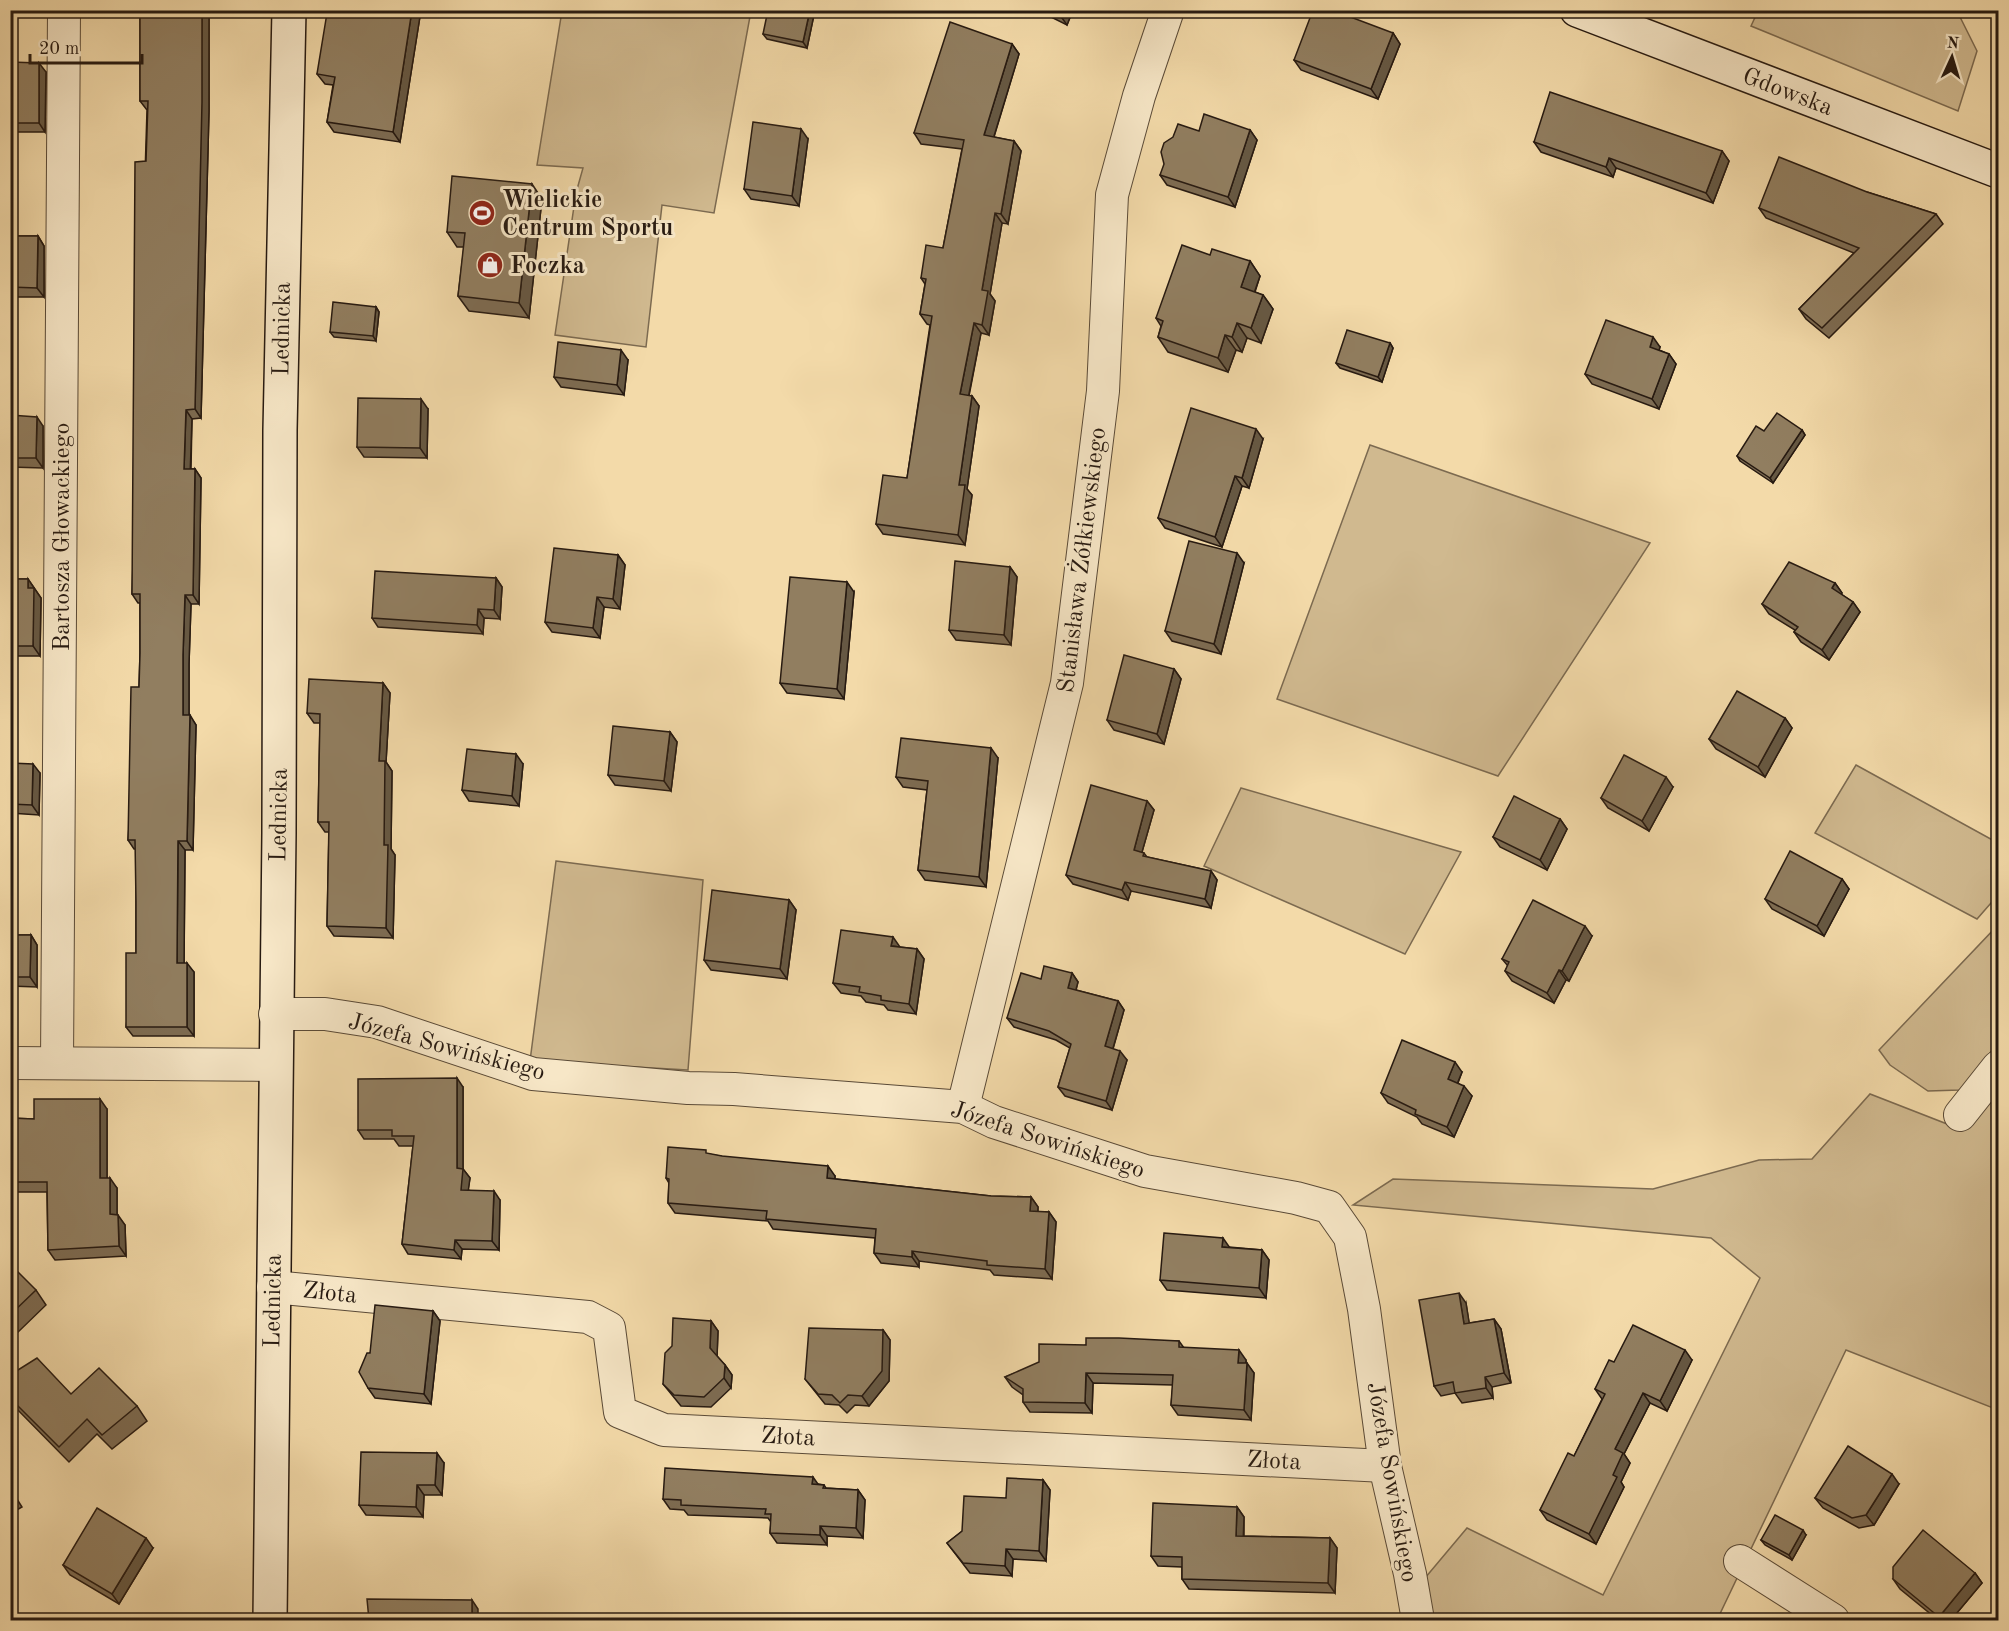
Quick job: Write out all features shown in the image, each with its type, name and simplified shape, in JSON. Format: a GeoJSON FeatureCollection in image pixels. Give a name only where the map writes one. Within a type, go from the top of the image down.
{"type":"FeatureCollection","features":[{"type":"Feature","properties":{"kind":"main road","name":"Lednicka"},"geometry":{"type":"LineString","coordinates":[[270,1620],[274,1065],[279,821],[280,430],[289,10]]}},
{"type":"Feature","properties":{"kind":"main road","name":"Gdowska"},"geometry":{"type":"LineString","coordinates":[[1577,10],[1998,171]]}},
{"type":"Feature","properties":{"kind":"street","name":"Bartosza Głowackiego"},"geometry":{"type":"LineString","coordinates":[[57,1063],[64,10]]}},
{"type":"Feature","properties":{"kind":"street","name":"Stanisława Żółkiewskiego"},"geometry":{"type":"LineString","coordinates":[[963,1107],[1067,683],[1103,391],[1112,195],[1139,96],[1168,10]]}},
{"type":"Feature","properties":{"kind":"street","name":"Józefa Sowińskiego"},"geometry":{"type":"LineString","coordinates":[[275,1014],[326,1014],[377,1022],[533,1074],[688,1088],[734,1089],[963,1107],[994,1122],[1145,1171],[1296,1198],[1329,1207],[1350,1237],[1364,1309],[1385,1466],[1410,1574],[1418,1620]]}},
{"type":"Feature","properties":{"kind":"street"},"geometry":{"type":"LineString","coordinates":[[10,1063],[274,1065]]}},
{"type":"Feature","properties":{"kind":"street"},"geometry":{"type":"LineString","coordinates":[[1960,1115],[1998,1068]]}},
{"type":"Feature","properties":{"kind":"street","name":"Złota"},"geometry":{"type":"LineString","coordinates":[[273,1287],[588,1317],[609,1328],[620,1412],[664,1431],[1385,1466]]}},
{"type":"Feature","properties":{"kind":"street"},"geometry":{"type":"LineString","coordinates":[[1740,1561],[1833,1620]]}},
{"type":"Feature","properties":{"kind":"shaded area"},"geometry":{"type":"Polygon","coordinates":[[[562,11],[751,11],[714,213],[662,205],[646,347],[555,335],[576,193],[583,168],[537,165],[562,11]]]}},
{"type":"Feature","properties":{"kind":"shaded area"},"geometry":{"type":"Polygon","coordinates":[[[1758,11],[1957,11],[1977,51],[1958,111],[1751,26],[1758,11]]]}},
{"type":"Feature","properties":{"kind":"shaded area"},"geometry":{"type":"Polygon","coordinates":[[[1370,445],[1650,543],[1498,776],[1277,699],[1370,445]]]}},
{"type":"Feature","properties":{"kind":"shaded area"},"geometry":{"type":"Polygon","coordinates":[[[1856,765],[1998,843],[1998,895],[1977,919],[1815,833],[1856,765]]]}},
{"type":"Feature","properties":{"kind":"shaded area"},"geometry":{"type":"Polygon","coordinates":[[[1241,788],[1461,852],[1405,954],[1204,866],[1241,788]]]}},
{"type":"Feature","properties":{"kind":"shaded area"},"geometry":{"type":"Polygon","coordinates":[[[556,861],[703,880],[688,1070],[530,1061],[556,861]]]}},
{"type":"Feature","properties":{"kind":"shaded area"},"geometry":{"type":"Polygon","coordinates":[[[1998,925],[1998,1043],[1960,1090],[1928,1091],[1890,1065],[1879,1050],[1998,925]]]}},
{"type":"Feature","properties":{"kind":"shaded area"},"geometry":{"type":"Polygon","coordinates":[[[1998,1085],[1998,1410],[1846,1350],[1717,1620],[1425,1620],[1425,1578],[1467,1528],[1603,1595],[1760,1278],[1711,1238],[1353,1205],[1393,1179],[1653,1189],[1759,1160],[1812,1159],[1870,1094],[1960,1129],[1998,1085]]]}},
{"type":"Feature","properties":{"kind":"building"},"geometry":{"type":"Polygon","coordinates":[[[140,10],[202,10],[195,409],[186,410],[184,469],[195,469],[193,595],[185,595],[183,655],[183,715],[190,715],[187,841],[178,841],[177,963],[187,963],[187,1027],[126,1027],[126,953],[136,953],[135,840],[128,840],[131,687],[139,687],[140,653],[140,594],[132,594],[135,162],[146,161],[148,101],[140,101],[140,10]]]}},
{"type":"Feature","properties":{"kind":"building"},"geometry":{"type":"Polygon","coordinates":[[[350,10],[412,10],[393,132],[327,122],[335,77],[317,74],[327,13],[348,16],[350,10]]]}},
{"type":"Feature","properties":{"kind":"building"},"geometry":{"type":"Polygon","coordinates":[[[768,10],[810,10],[803,42],[763,34],[768,10]]]}},
{"type":"Feature","properties":{"kind":"building"},"geometry":{"type":"Polygon","coordinates":[[[1047,10],[1065,10],[1062,18],[1047,10]]]}},
{"type":"Feature","properties":{"kind":"building"},"geometry":{"type":"Polygon","coordinates":[[[1313,10],[1332,10],[1393,33],[1371,89],[1294,60],[1313,10]]]}},
{"type":"Feature","properties":{"kind":"building"},"geometry":{"type":"Polygon","coordinates":[[[950,22],[1012,44],[984,135],[1014,141],[1001,214],[995,213],[982,290],[988,291],[982,325],[974,323],[960,394],[972,396],[959,485],[965,485],[958,535],[876,524],[883,475],[907,478],[932,316],[920,314],[926,279],[921,278],[926,245],[943,248],[964,140],[914,133],[950,22]]]}},
{"type":"Feature","properties":{"kind":"building"},"geometry":{"type":"Polygon","coordinates":[[[10,62],[39,63],[39,123],[10,123],[10,62]]]}},
{"type":"Feature","properties":{"kind":"building"},"geometry":{"type":"Polygon","coordinates":[[[1550,92],[1722,151],[1706,193],[1609,158],[1606,167],[1534,142],[1550,92]]]}},
{"type":"Feature","properties":{"kind":"building"},"geometry":{"type":"Polygon","coordinates":[[[1204,114],[1250,130],[1228,197],[1160,175],[1164,164],[1161,152],[1164,143],[1173,137],[1178,124],[1199,131],[1204,114]]]}},
{"type":"Feature","properties":{"kind":"building"},"geometry":{"type":"Polygon","coordinates":[[[753,122],[801,129],[792,196],[744,189],[753,122]]]}},
{"type":"Feature","properties":{"kind":"building"},"geometry":{"type":"Polygon","coordinates":[[[1779,157],[1867,192],[1936,214],[1822,328],[1799,309],[1859,248],[1759,208],[1779,157]]]}},
{"type":"Feature","properties":{"kind":"building"},"geometry":{"type":"Polygon","coordinates":[[[452,176],[532,184],[519,303],[458,296],[465,233],[447,232],[452,176]]]}},
{"type":"Feature","properties":{"kind":"building"},"geometry":{"type":"Polygon","coordinates":[[[10,236],[38,236],[37,288],[10,287],[10,236]]]}},
{"type":"Feature","properties":{"kind":"building"},"geometry":{"type":"Polygon","coordinates":[[[1182,245],[1210,255],[1212,249],[1250,261],[1241,287],[1263,295],[1251,328],[1237,323],[1232,337],[1225,335],[1218,358],[1158,337],[1163,321],[1156,318],[1182,245]]]}},
{"type":"Feature","properties":{"kind":"building"},"geometry":{"type":"Polygon","coordinates":[[[333,302],[376,307],[373,336],[330,332],[333,302]]]}},
{"type":"Feature","properties":{"kind":"building"},"geometry":{"type":"Polygon","coordinates":[[[1606,320],[1653,337],[1650,347],[1669,354],[1652,399],[1585,374],[1606,320]]]}},
{"type":"Feature","properties":{"kind":"building"},"geometry":{"type":"Polygon","coordinates":[[[1347,330],[1390,343],[1378,377],[1336,363],[1347,330]]]}},
{"type":"Feature","properties":{"kind":"building"},"geometry":{"type":"Polygon","coordinates":[[[558,342],[621,350],[617,385],[554,377],[558,342]]]}},
{"type":"Feature","properties":{"kind":"building"},"geometry":{"type":"Polygon","coordinates":[[[358,398],[421,399],[420,448],[357,447],[358,398]]]}},
{"type":"Feature","properties":{"kind":"building"},"geometry":{"type":"Polygon","coordinates":[[[1191,408],[1256,429],[1242,478],[1235,476],[1215,537],[1158,518],[1191,408]]]}},
{"type":"Feature","properties":{"kind":"building"},"geometry":{"type":"Polygon","coordinates":[[[1777,413],[1802,430],[1770,478],[1737,456],[1756,426],[1764,431],[1777,413]]]}},
{"type":"Feature","properties":{"kind":"building"},"geometry":{"type":"Polygon","coordinates":[[[10,415],[37,417],[36,458],[10,458],[10,415]]]}},
{"type":"Feature","properties":{"kind":"building"},"geometry":{"type":"Polygon","coordinates":[[[1189,541],[1237,553],[1214,644],[1165,631],[1189,541]]]}},
{"type":"Feature","properties":{"kind":"building"},"geometry":{"type":"Polygon","coordinates":[[[554,548],[618,555],[613,599],[597,597],[593,628],[545,622],[554,548]]]}},
{"type":"Feature","properties":{"kind":"building"},"geometry":{"type":"Polygon","coordinates":[[[955,561],[1010,567],[1004,635],[949,630],[955,561]]]}},
{"type":"Feature","properties":{"kind":"building"},"geometry":{"type":"Polygon","coordinates":[[[1789,562],[1835,583],[1832,588],[1853,602],[1822,650],[1794,632],[1798,627],[1762,604],[1789,562]]]}},
{"type":"Feature","properties":{"kind":"building"},"geometry":{"type":"Polygon","coordinates":[[[375,571],[496,578],[494,610],[478,609],[477,625],[372,618],[375,571]]]}},
{"type":"Feature","properties":{"kind":"building"},"geometry":{"type":"Polygon","coordinates":[[[790,577],[847,582],[837,689],[780,683],[790,577]]]}},
{"type":"Feature","properties":{"kind":"building"},"geometry":{"type":"Polygon","coordinates":[[[10,579],[28,579],[28,588],[34,588],[33,646],[10,646],[10,579]]]}},
{"type":"Feature","properties":{"kind":"building"},"geometry":{"type":"Polygon","coordinates":[[[1124,655],[1174,669],[1157,734],[1107,720],[1124,655]]]}},
{"type":"Feature","properties":{"kind":"building"},"geometry":{"type":"Polygon","coordinates":[[[309,679],[383,683],[379,761],[385,761],[384,845],[388,845],[386,928],[327,926],[329,822],[318,822],[320,714],[307,713],[309,679]]]}},
{"type":"Feature","properties":{"kind":"building"},"geometry":{"type":"Polygon","coordinates":[[[1737,691],[1785,718],[1758,767],[1709,739],[1737,691]]]}},
{"type":"Feature","properties":{"kind":"building"},"geometry":{"type":"Polygon","coordinates":[[[613,726],[670,732],[664,781],[608,775],[613,726]]]}},
{"type":"Feature","properties":{"kind":"building"},"geometry":{"type":"Polygon","coordinates":[[[901,738],[991,748],[979,877],[918,870],[928,781],[896,777],[901,738]]]}},
{"type":"Feature","properties":{"kind":"building"},"geometry":{"type":"Polygon","coordinates":[[[467,749],[516,754],[512,796],[462,790],[467,749]]]}},
{"type":"Feature","properties":{"kind":"building"},"geometry":{"type":"Polygon","coordinates":[[[1624,755],[1666,777],[1642,821],[1601,798],[1624,755]]]}},
{"type":"Feature","properties":{"kind":"building"},"geometry":{"type":"Polygon","coordinates":[[[10,763],[33,764],[32,805],[10,804],[10,763]]]}},
{"type":"Feature","properties":{"kind":"building"},"geometry":{"type":"Polygon","coordinates":[[[1091,785],[1147,801],[1134,850],[1144,853],[1143,856],[1211,871],[1205,899],[1125,882],[1122,890],[1066,875],[1091,785]]]}},
{"type":"Feature","properties":{"kind":"building"},"geometry":{"type":"Polygon","coordinates":[[[1514,796],[1560,819],[1540,860],[1493,837],[1514,796]]]}},
{"type":"Feature","properties":{"kind":"building"},"geometry":{"type":"Polygon","coordinates":[[[1790,851],[1842,879],[1817,926],[1765,899],[1790,851]]]}},
{"type":"Feature","properties":{"kind":"building"},"geometry":{"type":"Polygon","coordinates":[[[712,890],[789,900],[780,969],[704,960],[712,890]]]}},
{"type":"Feature","properties":{"kind":"building"},"geometry":{"type":"Polygon","coordinates":[[[1533,900],[1585,926],[1562,971],[1559,970],[1547,993],[1505,971],[1509,962],[1502,959],[1533,900]]]}},
{"type":"Feature","properties":{"kind":"building"},"geometry":{"type":"Polygon","coordinates":[[[841,930],[893,937],[891,946],[917,949],[909,1004],[881,1000],[881,996],[859,992],[860,987],[833,983],[841,930]]]}},
{"type":"Feature","properties":{"kind":"building"},"geometry":{"type":"Polygon","coordinates":[[[10,935],[31,935],[30,977],[10,977],[10,935]]]}},
{"type":"Feature","properties":{"kind":"building"},"geometry":{"type":"Polygon","coordinates":[[[1044,966],[1072,973],[1068,988],[1118,1001],[1105,1046],[1120,1051],[1106,1101],[1058,1087],[1071,1044],[1049,1031],[1007,1018],[1021,973],[1041,979],[1044,966]]]}},
{"type":"Feature","properties":{"kind":"building"},"geometry":{"type":"Polygon","coordinates":[[[1402,1040],[1455,1062],[1448,1079],[1464,1086],[1447,1127],[1415,1114],[1416,1110],[1381,1093],[1402,1040]]]}},
{"type":"Feature","properties":{"kind":"building"},"geometry":{"type":"Polygon","coordinates":[[[457,1078],[457,1168],[463,1169],[461,1190],[494,1191],[492,1241],[455,1240],[454,1250],[402,1244],[414,1136],[392,1136],[392,1130],[358,1130],[358,1079],[457,1078]]]}},
{"type":"Feature","properties":{"kind":"building"},"geometry":{"type":"Polygon","coordinates":[[[34,1099],[100,1099],[100,1178],[110,1178],[110,1214],[118,1215],[119,1246],[48,1250],[47,1182],[10,1182],[10,1118],[34,1119],[34,1099]]]}},
{"type":"Feature","properties":{"kind":"building"},"geometry":{"type":"Polygon","coordinates":[[[668,1147],[706,1150],[706,1153],[722,1156],[828,1166],[827,1178],[991,1196],[1031,1197],[1030,1211],[1049,1212],[1045,1269],[987,1265],[987,1261],[912,1251],[912,1257],[874,1253],[876,1229],[766,1219],[767,1211],[668,1203],[669,1179],[666,1178],[668,1147]]]}},
{"type":"Feature","properties":{"kind":"building"},"geometry":{"type":"Polygon","coordinates":[[[1164,1233],[1223,1238],[1222,1247],[1262,1250],[1259,1288],[1160,1280],[1164,1233]]]}},
{"type":"Feature","properties":{"kind":"building"},"geometry":{"type":"Polygon","coordinates":[[[16,1270],[36,1290],[10,1315],[10,1275],[16,1270]]]}},
{"type":"Feature","properties":{"kind":"building"},"geometry":{"type":"Polygon","coordinates":[[[1459,1293],[1464,1324],[1494,1319],[1504,1373],[1485,1377],[1486,1388],[1455,1393],[1453,1382],[1434,1386],[1419,1300],[1459,1293]]]}},
{"type":"Feature","properties":{"kind":"building"},"geometry":{"type":"Polygon","coordinates":[[[375,1305],[433,1311],[424,1394],[368,1388],[359,1372],[367,1353],[370,1353],[375,1305]]]}},
{"type":"Feature","properties":{"kind":"building"},"geometry":{"type":"Polygon","coordinates":[[[673,1318],[711,1321],[710,1348],[725,1365],[724,1378],[704,1397],[674,1395],[663,1384],[665,1353],[672,1346],[673,1318]]]}},
{"type":"Feature","properties":{"kind":"building"},"geometry":{"type":"Polygon","coordinates":[[[1633,1325],[1685,1350],[1660,1401],[1643,1393],[1615,1449],[1623,1453],[1613,1475],[1617,1477],[1589,1534],[1540,1510],[1568,1453],[1574,1456],[1605,1394],[1595,1389],[1609,1360],[1614,1362],[1633,1325]]]}},
{"type":"Feature","properties":{"kind":"building"},"geometry":{"type":"Polygon","coordinates":[[[809,1328],[883,1330],[882,1371],[862,1396],[848,1395],[840,1403],[832,1395],[818,1394],[805,1379],[809,1328]]]}},
{"type":"Feature","properties":{"kind":"building"},"geometry":{"type":"Polygon","coordinates":[[[1086,1338],[1179,1341],[1179,1347],[1239,1350],[1238,1363],[1247,1363],[1244,1410],[1171,1405],[1173,1375],[1086,1373],[1085,1403],[1023,1402],[1023,1389],[1005,1377],[1039,1362],[1039,1344],[1086,1345],[1086,1338]]]}},
{"type":"Feature","properties":{"kind":"building"},"geometry":{"type":"Polygon","coordinates":[[[37,1358],[71,1394],[99,1368],[137,1406],[102,1435],[87,1419],[59,1447],[10,1398],[10,1375],[37,1358]]]}},
{"type":"Feature","properties":{"kind":"building"},"geometry":{"type":"Polygon","coordinates":[[[1848,1446],[1892,1474],[1866,1515],[1852,1518],[1815,1498],[1848,1446]]]}},
{"type":"Feature","properties":{"kind":"building"},"geometry":{"type":"Polygon","coordinates":[[[361,1452],[437,1453],[435,1485],[417,1485],[416,1507],[359,1505],[361,1452]]]}},
{"type":"Feature","properties":{"kind":"building"},"geometry":{"type":"Polygon","coordinates":[[[665,1468],[813,1477],[812,1484],[824,1485],[823,1488],[858,1490],[856,1528],[820,1526],[820,1535],[770,1533],[771,1514],[765,1514],[766,1509],[681,1505],[681,1500],[663,1499],[665,1468]]]}},
{"type":"Feature","properties":{"kind":"building"},"geometry":{"type":"Polygon","coordinates":[[[1007,1478],[1043,1480],[1039,1551],[1006,1549],[1005,1566],[963,1563],[947,1543],[962,1531],[964,1496],[1006,1498],[1007,1478]]]}},
{"type":"Feature","properties":{"kind":"building"},"geometry":{"type":"Polygon","coordinates":[[[10,1489],[15,1497],[10,1500],[10,1489]]]}},
{"type":"Feature","properties":{"kind":"building"},"geometry":{"type":"Polygon","coordinates":[[[1153,1503],[1237,1507],[1236,1536],[1330,1538],[1328,1583],[1182,1579],[1182,1557],[1151,1556],[1153,1503]]]}},
{"type":"Feature","properties":{"kind":"building"},"geometry":{"type":"Polygon","coordinates":[[[97,1508],[146,1538],[112,1594],[63,1565],[97,1508]]]}},
{"type":"Feature","properties":{"kind":"building"},"geometry":{"type":"Polygon","coordinates":[[[1775,1515],[1803,1530],[1789,1555],[1761,1540],[1775,1515]]]}},
{"type":"Feature","properties":{"kind":"building"},"geometry":{"type":"Polygon","coordinates":[[[1923,1530],[1975,1573],[1939,1617],[1893,1579],[1893,1567],[1923,1530]]]}},
{"type":"Feature","properties":{"kind":"building"},"geometry":{"type":"Polygon","coordinates":[[[367,1599],[472,1600],[472,1620],[369,1620],[367,1599]]]}},
{"type":"Feature","properties":{"kind":"place","name":"Wielickie Centrum Sportu"},"geometry":{"type":"Point","coordinates":[482,213]}},
{"type":"Feature","properties":{"kind":"place","name":"Foczka"},"geometry":{"type":"Point","coordinates":[490,265]}}]}
